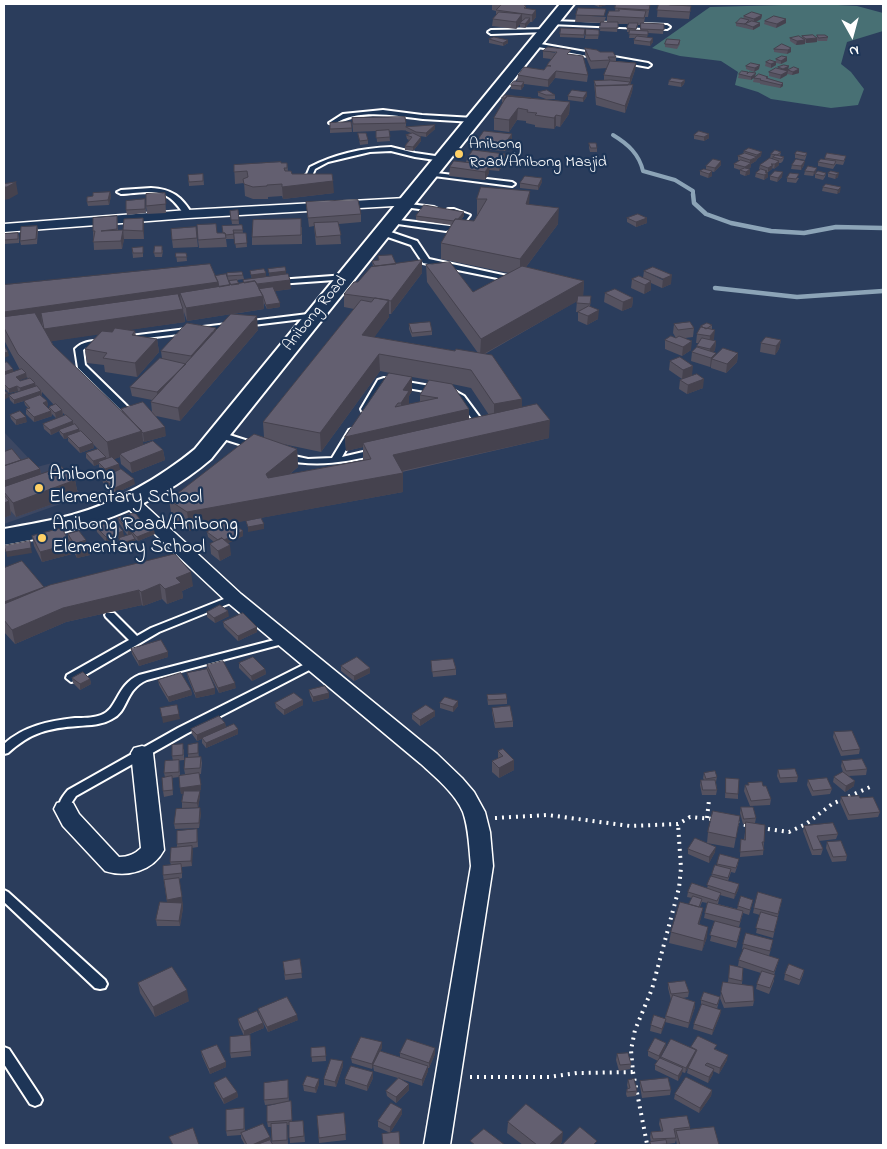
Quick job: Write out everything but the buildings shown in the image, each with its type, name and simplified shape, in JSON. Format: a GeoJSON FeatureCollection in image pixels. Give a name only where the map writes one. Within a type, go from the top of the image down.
{"type":"FeatureCollection","features":[{"type":"Feature","properties":{"kind":"main road","name":"Anibong Road"},"geometry":{"type":"LineString","coordinates":[[4,537],[80,521],[130,501],[183,471],[203,454],[435,166],[474,120],[499,95],[567,4]]}},
{"type":"Feature","properties":{"kind":"street"},"geometry":{"type":"LineString","coordinates":[[4,228],[188,214],[395,215]]}},
{"type":"Feature","properties":{"kind":"street"},"geometry":{"type":"LineString","coordinates":[[130,501],[234,598],[430,759],[453,782],[474,810],[482,866],[437,1145]]}},
{"type":"Feature","properties":{"kind":"street"},"geometry":{"type":"LineString","coordinates":[[65,809],[71,820],[113,865],[132,864],[147,857],[153,850],[142,753]]}},
{"type":"Feature","properties":{"kind":"lane"},"geometry":{"type":"LineString","coordinates":[[491,32],[550,26],[667,27]]}},
{"type":"Feature","properties":{"kind":"lane"},"geometry":{"type":"LineString","coordinates":[[535,45],[648,65]]}},
{"type":"Feature","properties":{"kind":"lane"},"geometry":{"type":"LineString","coordinates":[[332,123],[343,116],[383,112],[422,117],[474,120]]}},
{"type":"Feature","properties":{"kind":"lane"},"geometry":{"type":"LineString","coordinates":[[415,123],[422,117]]}},
{"type":"Feature","properties":{"kind":"lane"},"geometry":{"type":"LineString","coordinates":[[315,186],[306,185],[303,182],[304,179],[310,175],[312,168],[326,160],[370,150],[391,149],[415,155],[435,166],[512,184]]}},
{"type":"Feature","properties":{"kind":"lane"},"geometry":{"type":"LineString","coordinates":[[310,175],[321,178]]}},
{"type":"Feature","properties":{"kind":"lane"},"geometry":{"type":"LineString","coordinates":[[121,192],[164,191],[172,193],[183,202],[188,214]]}},
{"type":"Feature","properties":{"kind":"lane"},"geometry":{"type":"LineString","coordinates":[[461,212],[466,215],[459,226],[446,229],[395,215],[461,212]]}},
{"type":"Feature","properties":{"kind":"lane"},"geometry":{"type":"LineString","coordinates":[[395,215],[426,261],[522,281]]}},
{"type":"Feature","properties":{"kind":"lane"},"geometry":{"type":"LineString","coordinates":[[271,283],[346,277]]}},
{"type":"Feature","properties":{"kind":"lane"},"geometry":{"type":"LineString","coordinates":[[125,339],[316,315]]}},
{"type":"Feature","properties":{"kind":"lane"},"geometry":{"type":"LineString","coordinates":[[115,340],[86,344],[79,349],[81,366],[127,411]]}},
{"type":"Feature","properties":{"kind":"lane"},"geometry":{"type":"LineString","coordinates":[[336,461],[381,382],[384,381],[455,394],[461,398],[480,423],[472,430],[463,432]]}},
{"type":"Feature","properties":{"kind":"lane"},"geometry":{"type":"LineString","coordinates":[[220,435],[300,462],[336,461],[381,450]]}},
{"type":"Feature","properties":{"kind":"lane"},"geometry":{"type":"LineString","coordinates":[[71,678],[135,640],[234,598]]}},
{"type":"Feature","properties":{"kind":"lane"},"geometry":{"type":"LineString","coordinates":[[110,615],[135,640]]}},
{"type":"Feature","properties":{"kind":"lane"},"geometry":{"type":"LineString","coordinates":[[4,750],[16,737],[44,725],[100,720],[114,715],[126,690],[135,681],[146,676],[286,640]]}},
{"type":"Feature","properties":{"kind":"lane"},"geometry":{"type":"LineString","coordinates":[[65,809],[66,801],[72,793],[142,753],[315,663]]}},
{"type":"Feature","properties":{"kind":"lane"},"geometry":{"type":"LineString","coordinates":[[4,895],[100,984]]}},
{"type":"Feature","properties":{"kind":"lane"},"geometry":{"type":"LineString","coordinates":[[4,1053],[35,1100]]}},
{"type":"Feature","properties":{"kind":"path"},"geometry":{"type":"LineString","coordinates":[[735,823],[789,832],[806,824],[832,804],[870,787]]}},
{"type":"Feature","properties":{"kind":"path"},"geometry":{"type":"LineString","coordinates":[[707,818],[709,800]]}},
{"type":"Feature","properties":{"kind":"path"},"geometry":{"type":"LineString","coordinates":[[476,820],[548,815],[630,826],[678,824],[690,817],[716,820]]}},
{"type":"Feature","properties":{"kind":"path"},"geometry":{"type":"LineString","coordinates":[[647,1144],[633,1072],[631,1050],[636,1030],[652,989],[679,888],[681,868],[678,824]]}},
{"type":"Feature","properties":{"kind":"path"},"geometry":{"type":"LineString","coordinates":[[448,1078],[549,1077],[577,1073],[633,1072]]}},
{"type":"Feature","properties":{"kind":"shaded area","name":"Anibong Elementary School"},"geometry":{"type":"Polygon","coordinates":[[[4,432],[37,467],[52,463],[83,496],[4,524],[4,432]]]}},
{"type":"Feature","properties":{"kind":"green space"},"geometry":{"type":"Polygon","coordinates":[[[819,4],[857,6],[883,13],[883,31],[847,42],[841,64],[851,72],[864,89],[858,105],[831,108],[771,99],[758,92],[735,85],[738,72],[721,61],[680,56],[652,48],[710,7],[819,4]]]}},
{"type":"Feature","properties":{"kind":"waterway"},"geometry":{"type":"LineString","coordinates":[[613,135],[632,150],[639,159],[643,171],[675,180],[693,191],[693,194]]}},
{"type":"Feature","properties":{"kind":"waterway"},"geometry":{"type":"LineString","coordinates":[[693,194],[694,203],[706,214],[731,223],[771,231],[804,233],[836,227],[883,228]]}},
{"type":"Feature","properties":{"kind":"waterway"},"geometry":{"type":"LineString","coordinates":[[715,288],[797,297],[883,291]]}},
{"type":"Feature","properties":{"kind":"place","name":"Anibong Road/Anibong Masjid"},"geometry":{"type":"Point","coordinates":[459,154]}},
{"type":"Feature","properties":{"kind":"place","name":"Anibong Elementary School"},"geometry":{"type":"Point","coordinates":[39,488]}},
{"type":"Feature","properties":{"kind":"place","name":"Anibong Road/Anibong Elementary School"},"geometry":{"type":"Point","coordinates":[42,538]}}]}
